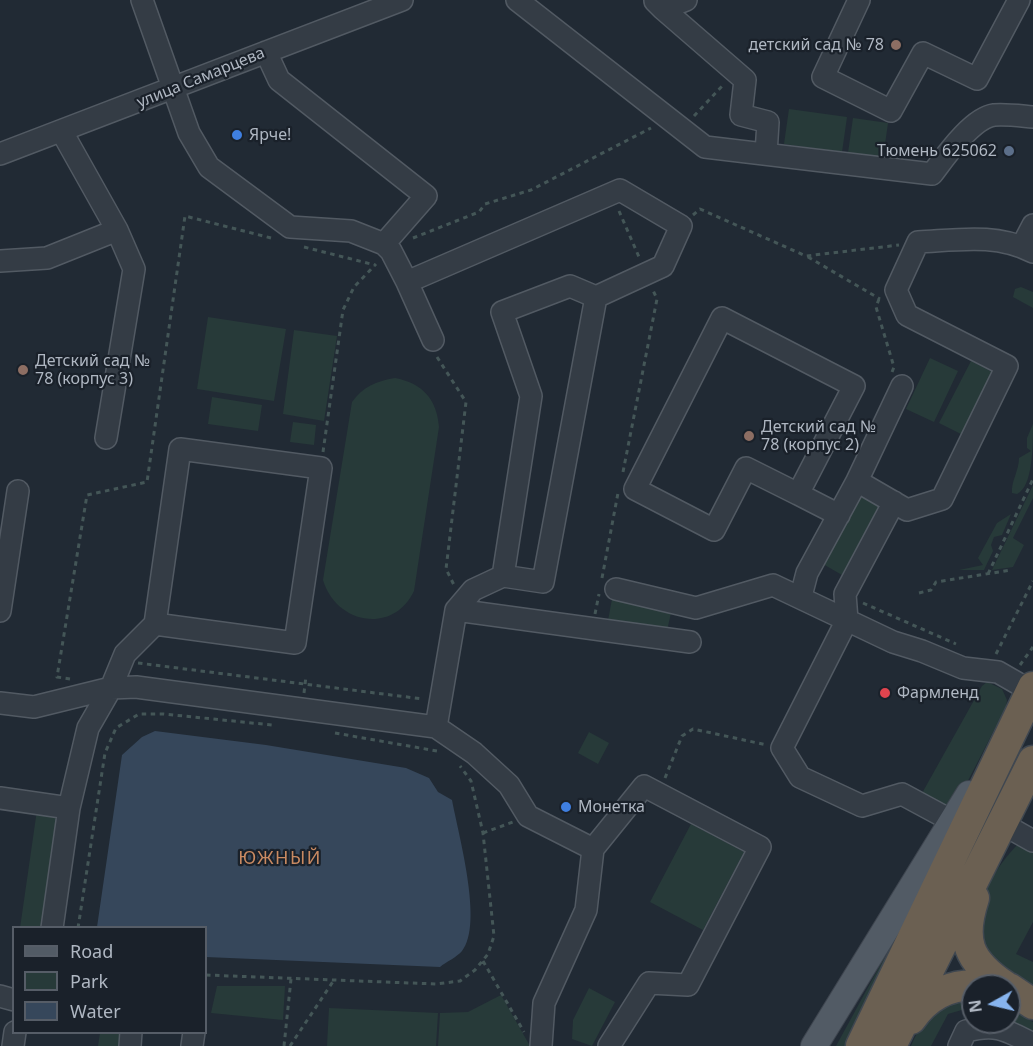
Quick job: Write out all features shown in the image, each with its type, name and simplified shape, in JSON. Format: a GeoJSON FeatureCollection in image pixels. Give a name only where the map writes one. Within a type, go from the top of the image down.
{"type":"FeatureCollection","features":[{"type":"Feature","properties":{"kind":"highway"},"geometry":{"type":"LineString","coordinates":[[861,1046],[1028,697]]}},
{"type":"Feature","properties":{"kind":"highway"},"geometry":{"type":"LineString","coordinates":[[891,1046],[1033,761]]}},
{"type":"Feature","properties":{"kind":"highway"},"geometry":{"type":"LineString","coordinates":[[991,974],[978,964],[966,933],[970,910],[999,827]]}},
{"type":"Feature","properties":{"kind":"highway"},"geometry":{"type":"LineString","coordinates":[[891,1046],[918,1010],[936,994],[961,985]]}},
{"type":"Feature","properties":{"kind":"highway"},"geometry":{"type":"LineString","coordinates":[[1021,996],[1033,1004],[1021,1000]]}},
{"type":"Feature","properties":{"kind":"main road"},"geometry":{"type":"LineString","coordinates":[[814,1046],[1028,697]]}},
{"type":"Feature","properties":{"kind":"street"},"geometry":{"type":"LineString","coordinates":[[142,0],[189,133],[209,167],[290,227],[351,231],[384,244],[391,251],[438,345]]}},
{"type":"Feature","properties":{"kind":"street","name":"улица Самарцева"},"geometry":{"type":"LineString","coordinates":[[0,154],[402,0]]}},
{"type":"Feature","properties":{"kind":"street"},"geometry":{"type":"LineString","coordinates":[[517,0],[705,147],[932,174],[957,142],[974,125],[992,115],[1033,117]]}},
{"type":"Feature","properties":{"kind":"street"},"geometry":{"type":"LineString","coordinates":[[658,4],[686,0]]}},
{"type":"Feature","properties":{"kind":"street"},"geometry":{"type":"LineString","coordinates":[[859,0],[823,77],[891,111],[923,53],[977,79],[1019,0]]}},
{"type":"Feature","properties":{"kind":"street"},"geometry":{"type":"LineString","coordinates":[[658,4],[745,80],[741,115],[768,122],[766,154]]}},
{"type":"Feature","properties":{"kind":"street"},"geometry":{"type":"LineString","coordinates":[[266,52],[279,80],[426,196],[384,244]]}},
{"type":"Feature","properties":{"kind":"street"},"geometry":{"type":"LineString","coordinates":[[62,132],[117,230],[134,269],[106,438]]}},
{"type":"Feature","properties":{"kind":"street"},"geometry":{"type":"LineString","coordinates":[[407,282],[621,190],[681,226],[663,266],[596,297],[570,286],[502,312],[531,396],[504,576]]}},
{"type":"Feature","properties":{"kind":"street"},"geometry":{"type":"LineString","coordinates":[[857,481],[907,510],[942,499],[1007,366],[907,315],[898,300],[896,290],[918,242],[984,238],[1028,249],[1033,225]]}},
{"type":"Feature","properties":{"kind":"street"},"geometry":{"type":"LineString","coordinates":[[0,261],[47,258],[117,230]]}},
{"type":"Feature","properties":{"kind":"street"},"geometry":{"type":"LineString","coordinates":[[436,726],[456,610],[473,590],[504,576],[543,582],[596,297]]}},
{"type":"Feature","properties":{"kind":"street"},"geometry":{"type":"LineString","coordinates":[[798,494],[854,386],[722,318],[635,489],[714,530],[746,468],[838,515]]}},
{"type":"Feature","properties":{"kind":"street"},"geometry":{"type":"LineString","coordinates":[[801,597],[807,573],[857,481],[902,386]]}},
{"type":"Feature","properties":{"kind":"street"},"geometry":{"type":"LineString","coordinates":[[52,926],[69,808],[88,728],[111,688],[125,654],[155,624],[180,449],[321,468],[295,643],[155,624]]}},
{"type":"Feature","properties":{"kind":"street"},"geometry":{"type":"LineString","coordinates":[[0,611],[18,491]]}},
{"type":"Feature","properties":{"kind":"street"},"geometry":{"type":"LineString","coordinates":[[894,502],[845,594],[847,620],[782,748],[800,777],[862,806],[902,794],[952,821]]}},
{"type":"Feature","properties":{"kind":"street"},"geometry":{"type":"LineString","coordinates":[[616,589],[696,608],[772,585],[893,642],[963,668],[988,669],[998,672],[1028,697]]}},
{"type":"Feature","properties":{"kind":"street"},"geometry":{"type":"LineString","coordinates":[[456,610],[690,642]]}},
{"type":"Feature","properties":{"kind":"street"},"geometry":{"type":"LineString","coordinates":[[0,703],[34,707],[111,688],[136,687],[436,726],[474,753],[509,785],[528,816],[593,849]]}},
{"type":"Feature","properties":{"kind":"street"},"geometry":{"type":"LineString","coordinates":[[534,1041],[544,1003],[586,910],[593,849],[644,786],[760,847],[688,985],[650,983],[609,1046]]}},
{"type":"Feature","properties":{"kind":"street"},"geometry":{"type":"LineString","coordinates":[[0,798],[69,808]]}},
{"type":"Feature","properties":{"kind":"street"},"geometry":{"type":"LineString","coordinates":[[999,827],[1033,841]]}},
{"type":"Feature","properties":{"kind":"street"},"geometry":{"type":"LineString","coordinates":[[959,1046],[966,1031],[986,1026],[999,1027],[1033,1044]]}},
{"type":"Feature","properties":{"kind":"path"},"geometry":{"type":"LineString","coordinates":[[681,226],[700,209],[806,256],[907,315]]}},
{"type":"Feature","properties":{"kind":"path"},"geometry":{"type":"LineString","coordinates":[[80,681],[57,677],[87,495],[147,482],[185,216],[286,242]]}},
{"type":"Feature","properties":{"kind":"path"},"geometry":{"type":"LineString","coordinates":[[806,256],[918,242]]}},
{"type":"Feature","properties":{"kind":"path"},"geometry":{"type":"LineString","coordinates":[[297,245],[375,265]]}},
{"type":"Feature","properties":{"kind":"path"},"geometry":{"type":"LineString","coordinates":[[438,345],[435,355],[466,402],[446,569],[455,586]]}},
{"type":"Feature","properties":{"kind":"path"},"geometry":{"type":"LineString","coordinates":[[988,574],[1033,479]]}},
{"type":"Feature","properties":{"kind":"path"},"geometry":{"type":"LineString","coordinates":[[919,593],[931,590],[936,582],[1011,570]]}},
{"type":"Feature","properties":{"kind":"path"},"geometry":{"type":"LineString","coordinates":[[988,669],[1033,581]]}},
{"type":"Feature","properties":{"kind":"path"},"geometry":{"type":"LineString","coordinates":[[122,662],[426,699]]}},
{"type":"Feature","properties":{"kind":"path"},"geometry":{"type":"LineString","coordinates":[[78,926],[105,753],[116,728],[139,714],[164,714],[282,725]]}},
{"type":"Feature","properties":{"kind":"path"},"geometry":{"type":"LineString","coordinates":[[658,794],[682,736],[693,729],[782,748]]}},
{"type":"Feature","properties":{"kind":"path"},"geometry":{"type":"LineString","coordinates":[[334,733],[435,749],[445,755]]}},
{"type":"Feature","properties":{"kind":"path"},"geometry":{"type":"LineString","coordinates":[[207,975],[436,984],[460,981],[476,970],[494,936],[483,832],[471,781],[455,760]]}},
{"type":"Feature","properties":{"kind":"path"},"geometry":{"type":"LineString","coordinates":[[483,832],[528,816]]}},
{"type":"Feature","properties":{"kind":"path"},"geometry":{"type":"LineString","coordinates":[[483,960],[534,1041]]}},
{"type":"Feature","properties":{"kind":"path"},"geometry":{"type":"LineString","coordinates":[[284,1046],[291,978]]}},
{"type":"Feature","properties":{"kind":"path"},"geometry":{"type":"LineString","coordinates":[[290,1046],[334,980]]}},
{"type":"Feature","properties":{"kind":"green space"},"geometry":{"type":"Polygon","coordinates":[[[789,109],[847,117],[842,152],[784,144],[789,109]]]}},
{"type":"Feature","properties":{"kind":"green space"},"geometry":{"type":"Polygon","coordinates":[[[853,118],[888,123],[883,158],[848,153],[853,118]]]}},
{"type":"Feature","properties":{"kind":"green space"},"geometry":{"type":"Polygon","coordinates":[[[1021,287],[1033,292],[1033,308],[1013,297],[1015,289],[1021,287]]]}},
{"type":"Feature","properties":{"kind":"green space"},"geometry":{"type":"Polygon","coordinates":[[[208,317],[286,329],[274,401],[197,389],[208,317]]]}},
{"type":"Feature","properties":{"kind":"green space"},"geometry":{"type":"Polygon","coordinates":[[[294,330],[337,336],[324,421],[283,414],[294,330]]]}},
{"type":"Feature","properties":{"kind":"green space"},"geometry":{"type":"Polygon","coordinates":[[[930,358],[958,371],[934,422],[906,409],[930,358]]]}},
{"type":"Feature","properties":{"kind":"green space"},"geometry":{"type":"Polygon","coordinates":[[[971,361],[994,373],[963,435],[939,423],[971,361]]]}},
{"type":"Feature","properties":{"kind":"green space"},"geometry":{"type":"Polygon","coordinates":[[[395,378],[413,384],[426,394],[435,408],[439,427],[414,591],[405,605],[393,614],[379,618],[366,618],[352,614],[340,606],[330,595],[323,580],[352,402],[370,386],[395,378]]]}},
{"type":"Feature","properties":{"kind":"green space"},"geometry":{"type":"Polygon","coordinates":[[[212,397],[262,405],[258,431],[208,424],[212,397]]]}},
{"type":"Feature","properties":{"kind":"green space"},"geometry":{"type":"Polygon","coordinates":[[[293,422],[316,425],[314,445],[290,442],[293,422]]]}},
{"type":"Feature","properties":{"kind":"green space"},"geometry":{"type":"Polygon","coordinates":[[[1033,424],[1032,454],[1029,474],[1022,490],[1017,494],[1012,493],[1019,458],[1031,451],[1027,448],[1027,438],[1033,424]]]}},
{"type":"Feature","properties":{"kind":"green space"},"geometry":{"type":"Polygon","coordinates":[[[1033,485],[1033,498],[1013,538],[1024,545],[1013,567],[992,570],[1033,485]]]}},
{"type":"Feature","properties":{"kind":"green space"},"geometry":{"type":"Polygon","coordinates":[[[861,494],[880,504],[842,575],[823,564],[861,494]]]}},
{"type":"Feature","properties":{"kind":"green space"},"geometry":{"type":"Polygon","coordinates":[[[1011,514],[1002,535],[994,537],[991,545],[993,551],[984,570],[959,570],[983,565],[978,558],[997,523],[1011,514]]]}},
{"type":"Feature","properties":{"kind":"green space"},"geometry":{"type":"Polygon","coordinates":[[[612,599],[671,613],[666,635],[607,626],[612,599]]]}},
{"type":"Feature","properties":{"kind":"green space"},"geometry":{"type":"Polygon","coordinates":[[[987,682],[1002,689],[1007,700],[1006,707],[957,802],[947,809],[921,795],[982,686],[987,682]]]}},
{"type":"Feature","properties":{"kind":"green space"},"geometry":{"type":"Polygon","coordinates":[[[589,732],[609,743],[598,764],[578,753],[589,732]]]}},
{"type":"Feature","properties":{"kind":"green space"},"geometry":{"type":"Polygon","coordinates":[[[37,810],[58,813],[41,926],[20,926],[37,810]]]}},
{"type":"Feature","properties":{"kind":"green space"},"geometry":{"type":"Polygon","coordinates":[[[691,824],[744,852],[703,930],[650,902],[691,824]]]}},
{"type":"Feature","properties":{"kind":"green space"},"geometry":{"type":"Polygon","coordinates":[[[1018,844],[1033,845],[1033,922],[1016,954],[1033,962],[1033,986],[1021,982],[1021,974],[1001,974],[995,970],[983,956],[977,939],[976,922],[980,905],[996,872],[1018,844]]]}},
{"type":"Feature","properties":{"kind":"green space"},"geometry":{"type":"Polygon","coordinates":[[[941,854],[848,1046],[836,1046],[941,854]]]}},
{"type":"Feature","properties":{"kind":"green space"},"geometry":{"type":"Polygon","coordinates":[[[217,986],[285,986],[283,1020],[211,1013],[217,986]]]}},
{"type":"Feature","properties":{"kind":"green space"},"geometry":{"type":"Polygon","coordinates":[[[589,988],[615,1002],[592,1046],[572,1039],[573,1020],[589,988]]]}},
{"type":"Feature","properties":{"kind":"green space"},"geometry":{"type":"Polygon","coordinates":[[[501,995],[530,1046],[438,1046],[440,1013],[468,1012],[501,995]]]}},
{"type":"Feature","properties":{"kind":"green space"},"geometry":{"type":"Polygon","coordinates":[[[961,1000],[961,1010],[948,1014],[931,1046],[911,1046],[928,1017],[941,1006],[961,1000]]]}},
{"type":"Feature","properties":{"kind":"green space"},"geometry":{"type":"Polygon","coordinates":[[[329,1008],[438,1013],[436,1046],[327,1046],[329,1008]]]}},
{"type":"Feature","properties":{"kind":"green space"},"geometry":{"type":"Polygon","coordinates":[[[1021,1015],[1033,1022],[1033,1032],[1021,1026],[1021,1015]]]}},
{"type":"Feature","properties":{"kind":"green space"},"geometry":{"type":"Polygon","coordinates":[[[100,1034],[127,1034],[125,1046],[98,1046],[100,1034]]]}},
{"type":"Feature","properties":{"kind":"water"},"geometry":{"type":"Polygon","coordinates":[[[155,731],[266,745],[406,768],[429,778],[438,792],[452,800],[464,855],[471,921],[468,938],[462,951],[440,967],[207,957],[207,926],[97,926],[122,755],[142,737],[155,731]]]}},
{"type":"Feature","properties":{"kind":"place","name":"детский сад № 78"},"geometry":{"type":"Point","coordinates":[896,45]}},
{"type":"Feature","properties":{"kind":"place","name":"Ярче!"},"geometry":{"type":"Point","coordinates":[237,135]}},
{"type":"Feature","properties":{"kind":"place","name":"Тюмень 625062"},"geometry":{"type":"Point","coordinates":[1009,151]}},
{"type":"Feature","properties":{"kind":"place","name":"Детский сад № 78 (корпус 3)"},"geometry":{"type":"Point","coordinates":[23,370]}},
{"type":"Feature","properties":{"kind":"place","name":"Детский сад № 78 (корпус 2)"},"geometry":{"type":"Point","coordinates":[749,436]}},
{"type":"Feature","properties":{"kind":"place","name":"Фармленд"},"geometry":{"type":"Point","coordinates":[885,693]}},
{"type":"Feature","properties":{"kind":"place","name":"Монетка"},"geometry":{"type":"Point","coordinates":[566,807]}},
{"type":"Feature","properties":{"kind":"district","name":"ЮЖНЫЙ"},"geometry":{"type":"Point","coordinates":[280,859]}}]}
